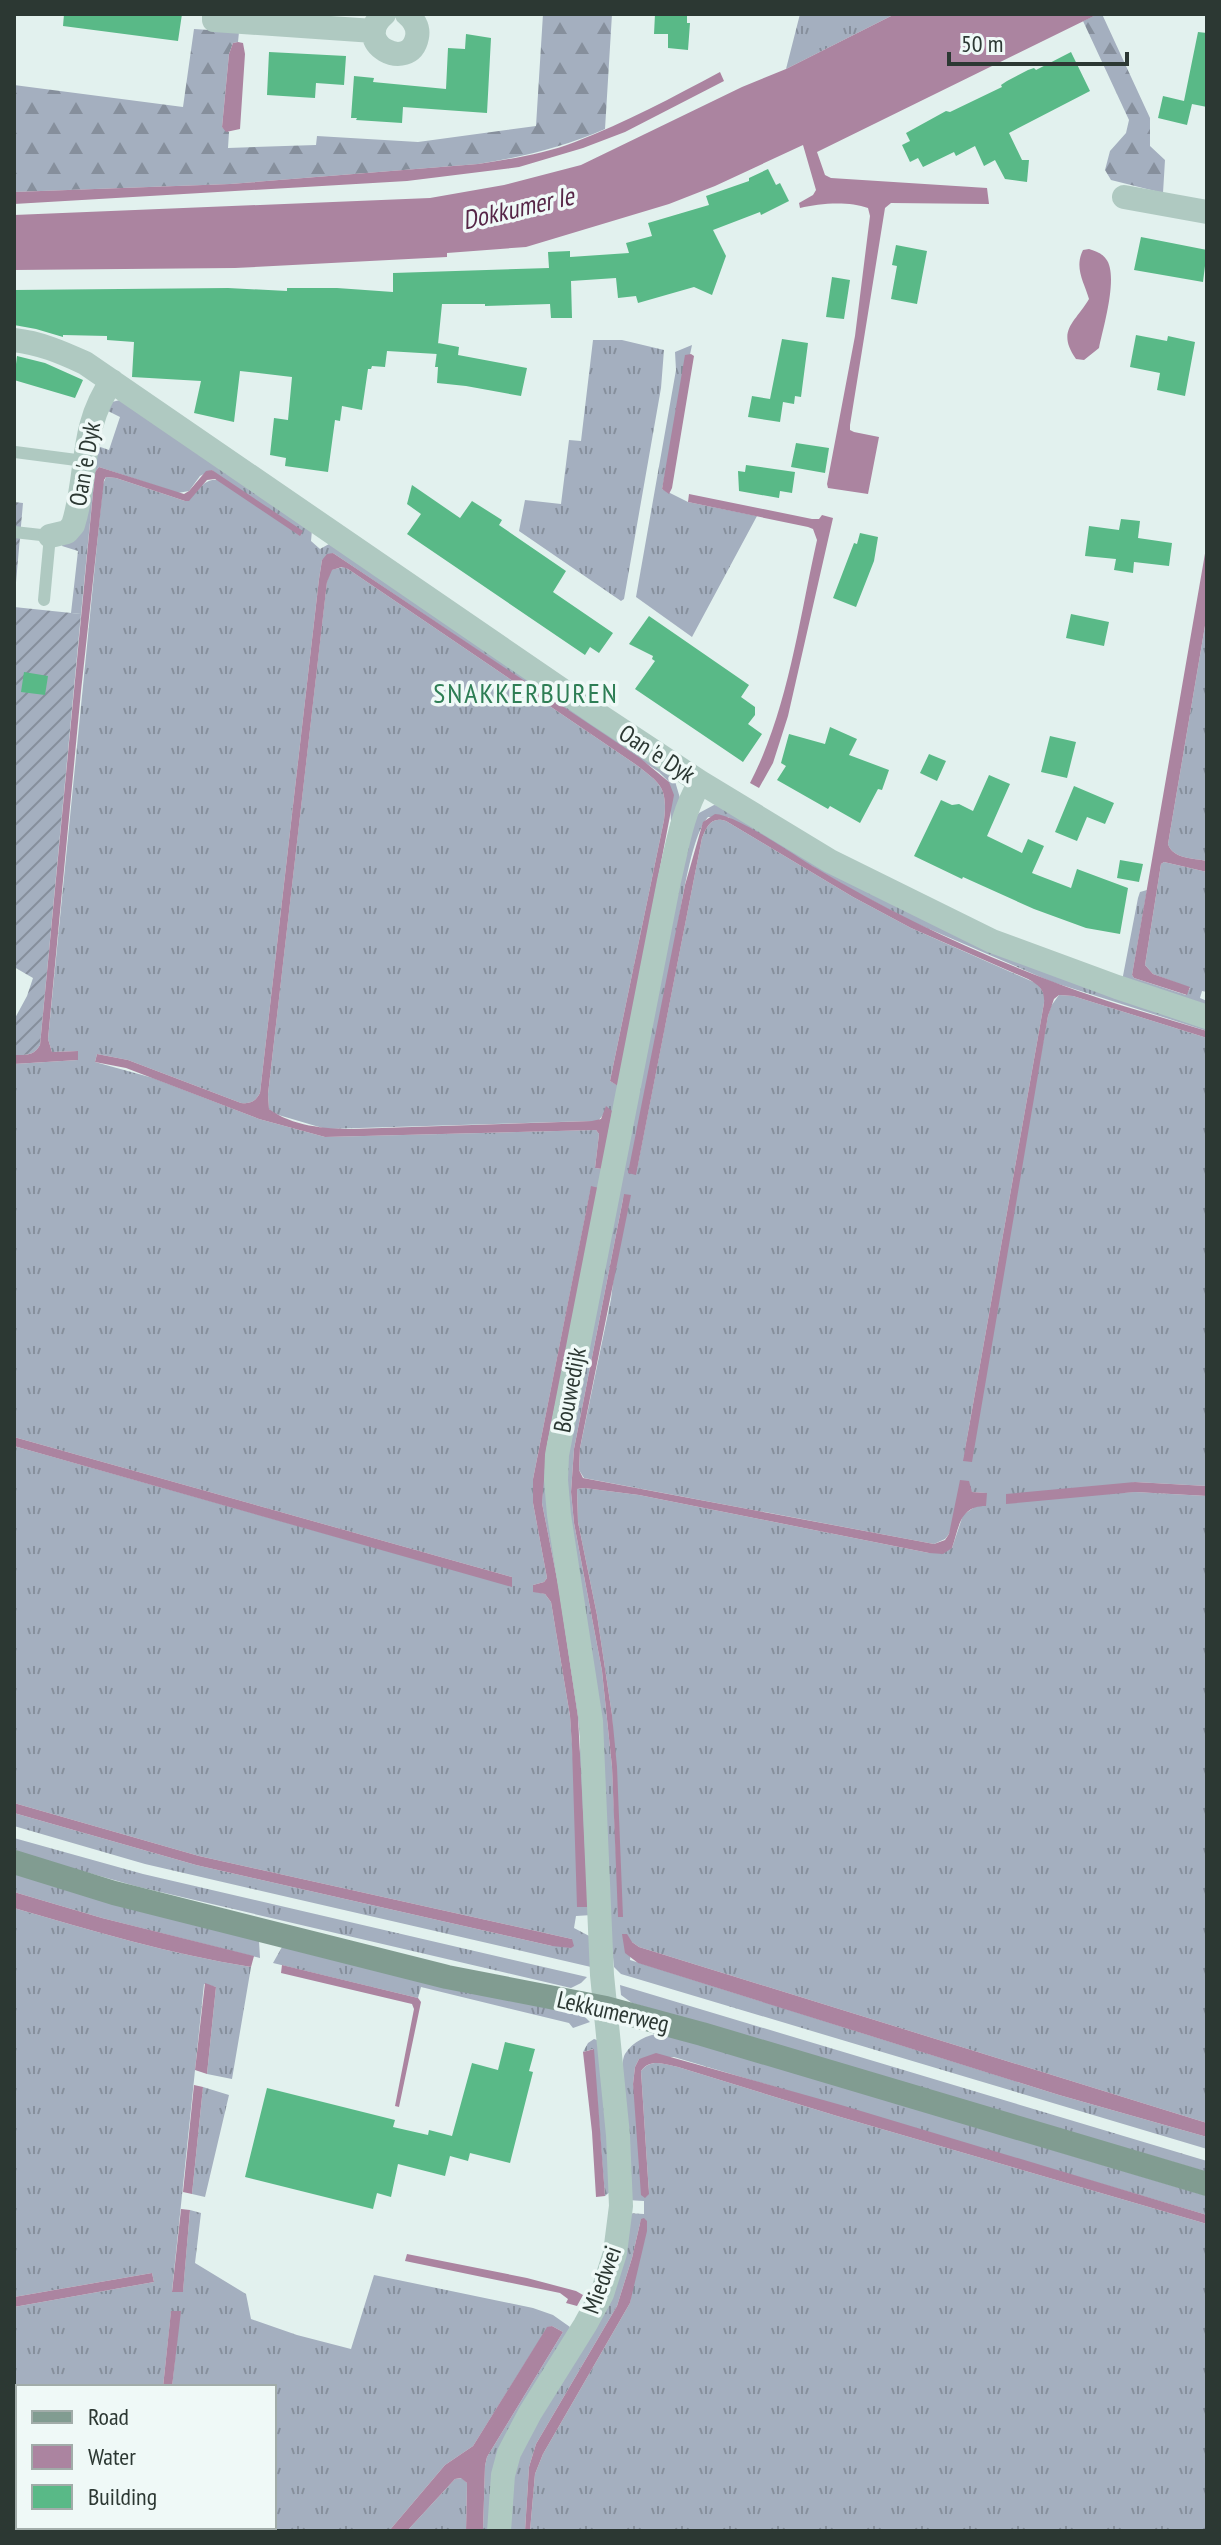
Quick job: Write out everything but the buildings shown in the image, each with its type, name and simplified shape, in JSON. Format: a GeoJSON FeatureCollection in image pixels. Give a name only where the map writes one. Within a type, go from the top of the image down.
{"type":"FeatureCollection","features":[{"type":"Feature","properties":{"kind":"main road","name":"Lekkumerweg"},"geometry":{"type":"LineString","coordinates":[[14,1862],[114,1893],[447,1977],[606,2008],[717,2038],[1207,2184]]}},
{"type":"Feature","properties":{"kind":"street"},"geometry":{"type":"LineString","coordinates":[[214,14],[214,20],[379,22],[375,39],[379,47],[386,52],[402,53],[415,42],[417,34],[416,26],[407,14]]}},
{"type":"Feature","properties":{"kind":"street"},"geometry":{"type":"LineString","coordinates":[[1124,197],[1207,212]]}},
{"type":"Feature","properties":{"kind":"street","name":"Oan 'e Dyk"},"geometry":{"type":"LineString","coordinates":[[14,340],[32,342],[85,363],[577,700],[700,782],[830,861],[947,920],[1034,957],[1207,1017]]}},
{"type":"Feature","properties":{"kind":"street","name":"Oan 'e Dyk"},"geometry":{"type":"LineString","coordinates":[[50,536],[67,532],[73,525],[92,418],[112,381]]}},
{"type":"Feature","properties":{"kind":"street","name":"Bouwedijk"},"geometry":{"type":"LineString","coordinates":[[606,2008],[591,1721],[559,1515],[557,1455],[669,881],[682,824],[700,782]]}},
{"type":"Feature","properties":{"kind":"street","name":"Miedwei"},"geometry":{"type":"LineString","coordinates":[[499,2531],[503,2475],[509,2453],[594,2310],[615,2253],[621,2187],[606,2008]]}},
{"type":"Feature","properties":{"kind":"lane"},"geometry":{"type":"LineString","coordinates":[[15,452],[84,461]]}},
{"type":"Feature","properties":{"kind":"lane"},"geometry":{"type":"LineString","coordinates":[[14,532],[50,536],[44,600]]}},
{"type":"Feature","properties":{"kind":"green space"},"geometry":{"type":"Polygon","coordinates":[[[543,14],[612,14],[605,129],[543,151],[478,164],[230,184],[14,192],[14,85],[183,107],[194,29],[239,32],[238,42],[233,43],[229,54],[222,127],[229,132],[228,148],[316,145],[317,136],[418,142],[536,126],[543,14]]]}},
{"type":"Feature","properties":{"kind":"green space"},"geometry":{"type":"Polygon","coordinates":[[[800,14],[895,14],[786,69],[800,14]]]}},
{"type":"Feature","properties":{"kind":"green space"},"geometry":{"type":"Polygon","coordinates":[[[1102,14],[1150,118],[1150,146],[1165,160],[1163,193],[1111,180],[1105,170],[1110,151],[1126,133],[1129,120],[1083,21],[1102,14]]]}},
{"type":"Feature","properties":{"kind":"green space"},"geometry":{"type":"Polygon","coordinates":[[[593,340],[622,340],[664,350],[661,388],[624,599],[621,601],[519,531],[525,500],[561,504],[569,440],[581,441],[593,340]]]}},
{"type":"Feature","properties":{"kind":"green space"},"geometry":{"type":"Polygon","coordinates":[[[692,345],[662,489],[688,502],[757,516],[692,637],[636,597],[676,370],[675,352],[692,345]]]}},
{"type":"Feature","properties":{"kind":"green space"},"geometry":{"type":"Polygon","coordinates":[[[120,400],[312,530],[311,541],[320,549],[329,544],[674,778],[680,798],[550,1459],[577,1668],[592,1915],[576,1916],[574,1928],[593,1938],[591,1967],[145,1864],[14,1826],[14,1813],[196,1865],[552,1946],[572,1939],[199,1856],[14,1803],[14,1446],[512,1586],[512,1577],[14,1437],[14,1064],[78,1060],[78,1051],[52,1052],[48,1039],[103,484],[106,477],[116,478],[185,501],[211,480],[223,482],[212,470],[200,476],[189,491],[178,493],[99,467],[95,472],[81,614],[71,613],[78,551],[62,546],[92,444],[109,450],[120,417],[106,410],[112,402],[120,400]],[[333,553],[322,560],[319,579],[260,1093],[252,1102],[241,1103],[128,1060],[97,1054],[95,1062],[153,1078],[259,1119],[325,1137],[596,1130],[599,1134],[595,1168],[602,1169],[603,1115],[598,1121],[326,1129],[275,1114],[269,1109],[268,1094],[327,581],[331,570],[348,569],[635,764],[660,787],[665,800],[664,820],[610,1081],[617,1085],[671,821],[669,782],[659,772],[333,553]],[[591,1187],[533,1479],[533,1503],[547,1578],[533,1585],[533,1591],[545,1594],[551,1602],[570,1716],[574,1772],[581,1746],[578,1717],[559,1589],[542,1503],[543,1479],[591,1187]]]}},
{"type":"Feature","properties":{"kind":"green space"},"geometry":{"type":"Polygon","coordinates":[[[14,502],[23,503],[14,605],[14,502]]]}},
{"type":"Feature","properties":{"kind":"green space"},"geometry":{"type":"Polygon","coordinates":[[[14,607],[81,614],[40,1045],[32,1053],[22,1055],[14,1055],[14,1020],[33,978],[14,967],[14,607]]]}},
{"type":"Feature","properties":{"kind":"green space"},"geometry":{"type":"Polygon","coordinates":[[[1207,614],[1207,861],[1174,853],[1168,844],[1207,614]]]}},
{"type":"Feature","properties":{"kind":"green space"},"geometry":{"type":"Polygon","coordinates":[[[714,805],[724,806],[802,852],[1207,1024],[1207,1031],[1052,982],[913,922],[728,817],[708,817],[695,843],[686,882],[636,1174],[702,838],[713,821],[726,821],[911,928],[1038,984],[1045,996],[1044,1003],[963,1461],[1051,1006],[1059,995],[1073,996],[1207,1038],[1207,1486],[1135,1482],[1099,1494],[1135,1492],[1207,1496],[1207,2123],[639,1947],[632,1942],[630,1960],[1059,2095],[1207,2137],[1207,2149],[621,1974],[614,1967],[569,1526],[566,1456],[692,821],[714,805]],[[624,1194],[574,1449],[571,1492],[602,1671],[612,1767],[619,1917],[612,1715],[597,1615],[578,1522],[577,1489],[639,1495],[929,1553],[952,1548],[963,1515],[976,1506],[986,1493],[972,1492],[968,1485],[949,1534],[934,1544],[584,1478],[579,1470],[580,1448],[611,1299],[624,1194]]]}},
{"type":"Feature","properties":{"kind":"green space"},"geometry":{"type":"Polygon","coordinates":[[[1164,862],[1207,872],[1207,992],[1202,991],[1200,998],[1207,1001],[1207,1010],[1122,981],[1138,898],[1140,892],[1147,890],[1132,975],[1186,995],[1190,988],[1153,974],[1145,965],[1161,864],[1164,862]]]}},
{"type":"Feature","properties":{"kind":"green space"},"geometry":{"type":"Polygon","coordinates":[[[14,1838],[143,1874],[587,1977],[571,1988],[139,1887],[14,1852],[14,1838]]]}},
{"type":"Feature","properties":{"kind":"green space"},"geometry":{"type":"Polygon","coordinates":[[[14,1874],[259,1941],[260,1958],[14,1892],[14,1874]]]}},
{"type":"Feature","properties":{"kind":"green space"},"geometry":{"type":"Polygon","coordinates":[[[14,1908],[161,1949],[251,1967],[232,2079],[207,2074],[216,1987],[204,1984],[172,2291],[183,2291],[190,2210],[201,2213],[195,2263],[246,2294],[251,2319],[297,2335],[351,2349],[374,2275],[533,2308],[553,2315],[570,2327],[492,2531],[483,2531],[487,2457],[563,2332],[552,2326],[547,2328],[473,2446],[445,2465],[389,2531],[156,2531],[276,2529],[276,2385],[172,2385],[180,2311],[171,2312],[163,2385],[16,2385],[16,2529],[147,2531],[14,2531],[14,2307],[154,2282],[152,2273],[14,2297],[14,1908]]]}},
{"type":"Feature","properties":{"kind":"green space"},"geometry":{"type":"Polygon","coordinates":[[[282,1947],[583,2015],[590,2022],[573,2028],[569,2023],[421,1987],[418,1998],[273,1963],[282,1947]]]}},
{"type":"Feature","properties":{"kind":"green space"},"geometry":{"type":"Polygon","coordinates":[[[620,1985],[1207,2161],[1207,2172],[632,2003],[621,1995],[620,1985]]]}},
{"type":"Feature","properties":{"kind":"green space"},"geometry":{"type":"Polygon","coordinates":[[[662,2033],[1207,2196],[1207,2215],[674,2057],[639,2059],[635,2067],[633,2084],[649,2194],[641,2071],[649,2064],[658,2063],[1207,2224],[1207,2531],[530,2531],[535,2474],[543,2454],[630,2303],[641,2219],[617,2306],[536,2444],[529,2467],[525,2531],[505,2531],[508,2483],[627,2213],[644,2214],[644,2201],[627,2200],[622,2064],[628,2049],[636,2042],[662,2033]]]}},
{"type":"Feature","properties":{"kind":"green space"},"geometry":{"type":"Polygon","coordinates":[[[594,2039],[600,2041],[611,2191],[605,2196],[593,2049],[583,2052],[594,2039]]]}},
{"type":"Feature","properties":{"kind":"green space"},"geometry":{"type":"Polygon","coordinates":[[[203,2087],[229,2095],[205,2197],[192,2194],[203,2087]]]}},
{"type":"Feature","properties":{"kind":"green space"},"geometry":{"type":"Polygon","coordinates":[[[462,2478],[467,2483],[466,2531],[407,2531],[455,2479],[462,2478]]]}},
{"type":"Feature","properties":{"kind":"water","name":"Dokkumer Ie"},"geometry":{"type":"Polygon","coordinates":[[[895,14],[1098,14],[817,152],[825,175],[831,178],[987,188],[989,204],[891,203],[885,208],[850,425],[850,430],[854,432],[879,437],[868,494],[828,488],[827,484],[855,336],[870,216],[868,208],[852,204],[800,208],[799,203],[816,190],[803,145],[669,204],[526,247],[447,253],[447,257],[235,268],[14,270],[14,215],[430,198],[504,185],[581,165],[895,14]]]}},
{"type":"Feature","properties":{"kind":"water"},"geometry":{"type":"Polygon","coordinates":[[[233,43],[243,43],[245,54],[240,129],[226,132],[222,127],[229,54],[233,43]]]}},
{"type":"Feature","properties":{"kind":"water"},"geometry":{"type":"Polygon","coordinates":[[[720,72],[724,81],[625,132],[519,167],[407,181],[14,204],[14,192],[230,184],[478,164],[515,158],[594,135],[720,72]]]}},
{"type":"Feature","properties":{"kind":"water"},"geometry":{"type":"Polygon","coordinates":[[[1089,249],[1106,259],[1110,267],[1111,289],[1099,348],[1084,360],[1076,359],[1070,349],[1068,334],[1073,321],[1089,299],[1079,263],[1083,250],[1089,249]]]}},
{"type":"Feature","properties":{"kind":"water"},"geometry":{"type":"Polygon","coordinates":[[[685,355],[694,356],[669,494],[662,489],[685,355]]]}},
{"type":"Feature","properties":{"kind":"water"},"geometry":{"type":"Polygon","coordinates":[[[99,467],[184,494],[206,471],[212,470],[303,531],[300,536],[215,479],[207,480],[189,501],[116,478],[106,477],[104,480],[48,1039],[52,1052],[78,1051],[78,1060],[14,1064],[14,1055],[32,1053],[40,1045],[95,472],[99,467]]]}},
{"type":"Feature","properties":{"kind":"water"},"geometry":{"type":"Polygon","coordinates":[[[689,494],[812,519],[819,519],[822,515],[833,518],[788,716],[773,763],[759,788],[750,783],[783,695],[817,540],[813,529],[808,527],[688,502],[689,494]]]}},
{"type":"Feature","properties":{"kind":"water"},"geometry":{"type":"Polygon","coordinates":[[[1207,542],[1207,614],[1168,844],[1174,853],[1207,861],[1207,872],[1164,862],[1161,864],[1145,965],[1153,974],[1190,987],[1187,995],[1132,975],[1207,542]]]}},
{"type":"Feature","properties":{"kind":"water"},"geometry":{"type":"Polygon","coordinates":[[[333,553],[640,758],[669,782],[674,795],[618,1086],[610,1081],[664,820],[665,800],[660,787],[635,764],[348,569],[332,570],[327,582],[268,1094],[269,1109],[298,1123],[352,1129],[592,1121],[601,1119],[606,1106],[612,1111],[602,1169],[595,1168],[599,1134],[596,1130],[325,1137],[259,1119],[126,1068],[95,1062],[97,1054],[128,1060],[241,1103],[252,1102],[260,1093],[319,579],[322,560],[333,553]]]}},
{"type":"Feature","properties":{"kind":"water"},"geometry":{"type":"Polygon","coordinates":[[[715,814],[751,828],[873,900],[961,943],[1070,988],[1207,1031],[1207,1038],[1073,996],[1059,995],[1054,999],[1048,1016],[972,1462],[963,1461],[1044,1003],[1042,991],[1028,979],[911,928],[853,897],[726,821],[713,821],[702,838],[636,1175],[628,1173],[685,885],[703,822],[715,814]]]}},
{"type":"Feature","properties":{"kind":"water"},"geometry":{"type":"Polygon","coordinates":[[[591,1186],[599,1188],[547,1445],[542,1503],[559,1589],[578,1717],[588,1907],[577,1907],[570,1716],[551,1602],[545,1594],[533,1592],[533,1585],[547,1578],[533,1503],[533,1479],[591,1186]]]}},
{"type":"Feature","properties":{"kind":"water"},"geometry":{"type":"Polygon","coordinates":[[[624,1194],[631,1195],[580,1448],[579,1470],[583,1478],[934,1544],[945,1540],[949,1534],[960,1480],[969,1481],[972,1492],[987,1493],[986,1506],[965,1514],[952,1548],[943,1554],[639,1495],[577,1489],[578,1522],[597,1615],[617,1767],[623,1917],[618,1917],[612,1767],[602,1671],[571,1492],[574,1449],[624,1194]]]}},
{"type":"Feature","properties":{"kind":"water"},"geometry":{"type":"Polygon","coordinates":[[[14,1437],[512,1577],[512,1587],[14,1446],[14,1437]]]}},
{"type":"Feature","properties":{"kind":"water"},"geometry":{"type":"Polygon","coordinates":[[[1135,1482],[1207,1486],[1207,1496],[1135,1492],[1006,1504],[1006,1494],[1135,1482]]]}},
{"type":"Feature","properties":{"kind":"water"},"geometry":{"type":"Polygon","coordinates":[[[14,1803],[199,1856],[572,1939],[574,1946],[552,1946],[196,1865],[14,1813],[14,1803]]]}},
{"type":"Feature","properties":{"kind":"water"},"geometry":{"type":"Polygon","coordinates":[[[14,1892],[102,1918],[254,1956],[251,1967],[161,1949],[14,1908],[14,1892]]]}},
{"type":"Feature","properties":{"kind":"water"},"geometry":{"type":"Polygon","coordinates":[[[622,1934],[627,1934],[639,1947],[1207,2123],[1207,2137],[1059,2095],[638,1963],[625,1953],[622,1934]]]}},
{"type":"Feature","properties":{"kind":"water"},"geometry":{"type":"Polygon","coordinates":[[[282,1965],[418,1998],[421,2002],[399,2107],[395,2106],[414,2009],[412,2004],[281,1973],[282,1965]]]}},
{"type":"Feature","properties":{"kind":"water"},"geometry":{"type":"Polygon","coordinates":[[[205,1983],[216,1987],[207,2074],[195,2070],[205,1983]]]}},
{"type":"Feature","properties":{"kind":"water"},"geometry":{"type":"Polygon","coordinates":[[[594,2049],[605,2196],[596,2197],[583,2052],[594,2049]]]}},
{"type":"Feature","properties":{"kind":"water"},"geometry":{"type":"Polygon","coordinates":[[[656,2053],[1207,2215],[1207,2224],[658,2063],[649,2064],[641,2071],[649,2194],[645,2198],[641,2195],[633,2084],[639,2059],[656,2053]]]}},
{"type":"Feature","properties":{"kind":"water"},"geometry":{"type":"Polygon","coordinates":[[[194,2085],[203,2087],[192,2194],[183,2192],[194,2085]]]}},
{"type":"Feature","properties":{"kind":"water"},"geometry":{"type":"Polygon","coordinates":[[[181,2209],[190,2210],[183,2292],[172,2292],[181,2209]]]}},
{"type":"Feature","properties":{"kind":"water"},"geometry":{"type":"Polygon","coordinates":[[[644,2218],[647,2231],[630,2303],[543,2454],[535,2474],[530,2531],[525,2531],[529,2467],[536,2444],[617,2306],[641,2219],[644,2218]]]}},
{"type":"Feature","properties":{"kind":"water"},"geometry":{"type":"Polygon","coordinates":[[[407,2254],[527,2278],[583,2295],[577,2306],[566,2303],[568,2299],[560,2293],[405,2261],[407,2254]]]}},
{"type":"Feature","properties":{"kind":"water"},"geometry":{"type":"Polygon","coordinates":[[[152,2273],[154,2282],[14,2307],[14,2297],[152,2273]]]}},
{"type":"Feature","properties":{"kind":"water"},"geometry":{"type":"Polygon","coordinates":[[[171,2311],[181,2311],[172,2385],[163,2385],[171,2311]]]}},
{"type":"Feature","properties":{"kind":"water"},"geometry":{"type":"Polygon","coordinates":[[[552,2326],[563,2332],[487,2457],[483,2531],[466,2531],[467,2483],[461,2478],[455,2479],[407,2531],[389,2531],[445,2465],[473,2446],[547,2327],[552,2326]]]}},
{"type":"Feature","properties":{"kind":"district","name":"SNAKKERBUREN"},"geometry":{"type":"Point","coordinates":[526,693]}}]}
